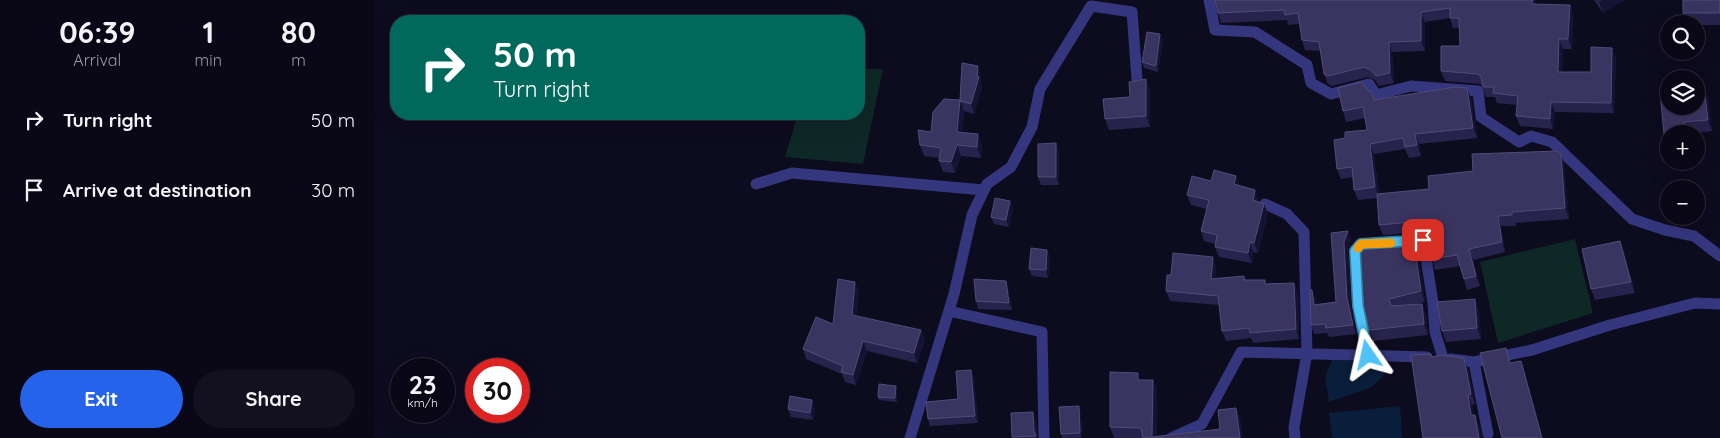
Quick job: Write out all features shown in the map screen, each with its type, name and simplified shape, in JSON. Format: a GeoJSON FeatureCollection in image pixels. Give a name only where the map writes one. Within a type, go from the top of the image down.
{"type":"FeatureCollection","features":[{"type":"Feature","properties":{"kind":"street"},"geometry":{"type":"LineString","coordinates":[[1209,0],[1215,30],[1255,32],[1307,65],[1311,83],[1331,94],[1369,84],[1376,95],[1411,86],[1479,91],[1481,117],[1519,142],[1531,136],[1552,142],[1632,219],[1665,230],[1694,236],[1720,256]]}},
{"type":"Feature","properties":{"kind":"street"},"geometry":{"type":"LineString","coordinates":[[910,438],[949,311],[972,214],[987,184],[1011,167],[1032,127],[1040,89],[1091,6],[1133,12],[1137,79]]}},
{"type":"Feature","properties":{"kind":"street"},"geometry":{"type":"LineString","coordinates":[[756,184],[792,173],[984,190]]}},
{"type":"Feature","properties":{"kind":"street"},"geometry":{"type":"LineString","coordinates":[[1265,204],[1287,214],[1304,232],[1307,353],[1294,427],[1295,438]]}},
{"type":"Feature","properties":{"kind":"street"},"geometry":{"type":"LineString","coordinates":[[1368,355],[1358,306],[1355,251],[1361,244],[1423,240],[1433,303],[1435,332],[1443,358]]}},
{"type":"Feature","properties":{"kind":"street"},"geometry":{"type":"LineString","coordinates":[[1171,438],[1202,424],[1241,352],[1443,358],[1474,362],[1533,350],[1610,325],[1695,303],[1720,304]]}},
{"type":"Feature","properties":{"kind":"street"},"geometry":{"type":"LineString","coordinates":[[949,311],[1042,332],[1044,438]]}},
{"type":"Feature","properties":{"kind":"street"},"geometry":{"type":"LineString","coordinates":[[1474,362],[1488,434]]}},
{"type":"Feature","properties":{"kind":"green space"},"geometry":{"type":"Polygon","coordinates":[[[865,69],[883,69],[863,164],[785,157],[796,120],[865,120],[865,69]]]}},
{"type":"Feature","properties":{"kind":"green space"},"geometry":{"type":"Polygon","coordinates":[[[1575,239],[1593,313],[1498,343],[1480,262],[1575,239]]]}},
{"type":"Feature","properties":{"kind":"water"},"geometry":{"type":"Polygon","coordinates":[[[1332,360],[1354,361],[1366,364],[1385,374],[1372,387],[1329,402],[1325,377],[1332,360]]]}},
{"type":"Feature","properties":{"kind":"water"},"geometry":{"type":"Polygon","coordinates":[[[1400,406],[1402,438],[1332,438],[1329,413],[1400,406]]]}},
{"type":"Feature","properties":{"kind":"building"},"geometry":{"type":"Polygon","coordinates":[[[1215,0],[1533,0],[1532,4],[1570,5],[1568,39],[1559,39],[1558,72],[1591,72],[1591,47],[1612,48],[1611,103],[1551,102],[1550,119],[1516,116],[1518,96],[1493,93],[1494,87],[1483,87],[1481,77],[1478,74],[1441,71],[1441,46],[1460,46],[1459,18],[1450,18],[1450,8],[1421,12],[1421,41],[1389,42],[1390,73],[1376,76],[1371,70],[1364,67],[1328,76],[1324,74],[1319,42],[1302,40],[1298,13],[1285,15],[1284,10],[1218,13],[1215,0]]]}},
{"type":"Feature","properties":{"kind":"building"},"geometry":{"type":"Polygon","coordinates":[[[1683,0],[1720,0],[1720,13],[1683,13],[1683,0]]]}},
{"type":"Feature","properties":{"kind":"building"},"geometry":{"type":"Polygon","coordinates":[[[1147,32],[1160,34],[1156,66],[1142,62],[1147,32]]]}},
{"type":"Feature","properties":{"kind":"building"},"geometry":{"type":"Polygon","coordinates":[[[962,63],[978,66],[977,77],[979,77],[971,104],[960,101],[962,63]]]}},
{"type":"Feature","properties":{"kind":"building"},"geometry":{"type":"Polygon","coordinates":[[[1146,79],[1146,116],[1105,119],[1103,99],[1130,97],[1129,82],[1146,79]]]}},
{"type":"Feature","properties":{"kind":"building"},"geometry":{"type":"Polygon","coordinates":[[[1362,82],[1366,89],[1372,92],[1374,100],[1455,87],[1467,88],[1473,128],[1415,134],[1417,145],[1405,147],[1403,138],[1370,144],[1375,187],[1354,190],[1352,167],[1337,169],[1334,140],[1345,138],[1345,132],[1367,130],[1363,107],[1343,111],[1338,88],[1362,82]]]}},
{"type":"Feature","properties":{"kind":"building"},"geometry":{"type":"Polygon","coordinates":[[[1705,95],[1708,120],[1684,122],[1684,125],[1663,125],[1662,115],[1705,115],[1705,95]]]}},
{"type":"Feature","properties":{"kind":"building"},"geometry":{"type":"Polygon","coordinates":[[[944,99],[960,100],[957,132],[978,134],[977,147],[957,145],[951,162],[939,161],[941,148],[920,145],[918,130],[931,132],[933,112],[944,99]]]}},
{"type":"Feature","properties":{"kind":"building"},"geometry":{"type":"Polygon","coordinates":[[[1056,143],[1056,177],[1038,177],[1038,144],[1056,143]]]}},
{"type":"Feature","properties":{"kind":"building"},"geometry":{"type":"Polygon","coordinates":[[[1558,151],[1561,154],[1565,208],[1512,212],[1512,215],[1498,216],[1502,242],[1469,249],[1476,276],[1464,279],[1457,255],[1432,259],[1427,227],[1422,221],[1379,225],[1377,194],[1429,189],[1428,176],[1473,171],[1472,154],[1558,151]]]}},
{"type":"Feature","properties":{"kind":"building"},"geometry":{"type":"Polygon","coordinates":[[[1214,170],[1236,176],[1234,184],[1255,190],[1253,200],[1264,204],[1254,243],[1250,242],[1248,253],[1215,247],[1217,235],[1201,231],[1209,200],[1187,195],[1192,176],[1211,181],[1214,170]]]}},
{"type":"Feature","properties":{"kind":"building"},"geometry":{"type":"Polygon","coordinates":[[[995,198],[1010,201],[1006,220],[991,217],[995,198]]]}},
{"type":"Feature","properties":{"kind":"building"},"geometry":{"type":"Polygon","coordinates":[[[1348,231],[1344,242],[1347,298],[1353,325],[1326,328],[1325,324],[1311,325],[1310,290],[1312,290],[1314,305],[1336,302],[1331,233],[1348,231]]]}},
{"type":"Feature","properties":{"kind":"building"},"geometry":{"type":"Polygon","coordinates":[[[1413,236],[1421,291],[1389,299],[1391,306],[1422,304],[1424,324],[1369,330],[1361,294],[1359,243],[1413,236]]]}},
{"type":"Feature","properties":{"kind":"building"},"geometry":{"type":"Polygon","coordinates":[[[1620,241],[1631,282],[1591,289],[1582,249],[1620,241]]]}},
{"type":"Feature","properties":{"kind":"building"},"geometry":{"type":"Polygon","coordinates":[[[1031,248],[1047,250],[1046,270],[1029,269],[1031,248]]]}},
{"type":"Feature","properties":{"kind":"building"},"geometry":{"type":"Polygon","coordinates":[[[1173,253],[1213,257],[1211,279],[1244,276],[1244,280],[1265,280],[1265,284],[1294,283],[1296,329],[1250,333],[1249,328],[1222,331],[1218,296],[1166,291],[1167,275],[1171,275],[1173,253]]]}},
{"type":"Feature","properties":{"kind":"building"},"geometry":{"type":"Polygon","coordinates":[[[838,279],[855,282],[852,315],[921,330],[914,353],[863,341],[853,375],[841,372],[843,366],[803,349],[816,317],[833,324],[838,279]]]}},
{"type":"Feature","properties":{"kind":"building"},"geometry":{"type":"Polygon","coordinates":[[[974,279],[1006,281],[1009,303],[976,301],[974,279]]]}},
{"type":"Feature","properties":{"kind":"building"},"geometry":{"type":"Polygon","coordinates":[[[1475,299],[1477,328],[1442,331],[1437,302],[1475,299]]]}},
{"type":"Feature","properties":{"kind":"building"},"geometry":{"type":"Polygon","coordinates":[[[1506,348],[1510,363],[1521,361],[1542,438],[1502,438],[1480,353],[1506,348]]]}},
{"type":"Feature","properties":{"kind":"building"},"geometry":{"type":"Polygon","coordinates":[[[1431,354],[1431,357],[1442,355],[1464,358],[1471,394],[1468,395],[1471,415],[1475,415],[1479,438],[1423,438],[1411,355],[1431,354]]]}},
{"type":"Feature","properties":{"kind":"building"},"geometry":{"type":"Polygon","coordinates":[[[971,370],[975,416],[928,419],[926,402],[958,399],[956,371],[971,370]]]}},
{"type":"Feature","properties":{"kind":"building"},"geometry":{"type":"Polygon","coordinates":[[[1110,372],[1138,373],[1138,380],[1153,380],[1152,437],[1220,429],[1218,410],[1236,408],[1240,438],[1143,438],[1141,428],[1110,427],[1110,372]]]}},
{"type":"Feature","properties":{"kind":"building"},"geometry":{"type":"Polygon","coordinates":[[[879,384],[896,386],[895,398],[878,397],[879,384]]]}},
{"type":"Feature","properties":{"kind":"building"},"geometry":{"type":"Polygon","coordinates":[[[790,396],[812,400],[810,413],[788,409],[790,396]]]}},
{"type":"Feature","properties":{"kind":"building"},"geometry":{"type":"Polygon","coordinates":[[[1079,406],[1080,433],[1061,434],[1059,407],[1079,406]]]}},
{"type":"Feature","properties":{"kind":"building"},"geometry":{"type":"Polygon","coordinates":[[[1033,412],[1036,436],[1012,437],[1011,413],[1033,412]]]}},
{"type":"Feature","properties":{"kind":"slow traffic"},"geometry":{"type":"LineString","coordinates":[[1358,248],[1361,244],[1391,243]]}},
{"type":"Feature","properties":{"kind":"route"},"geometry":{"type":"LineString","coordinates":[[1368,355],[1358,306],[1355,251],[1361,244],[1423,240]]}}]}
